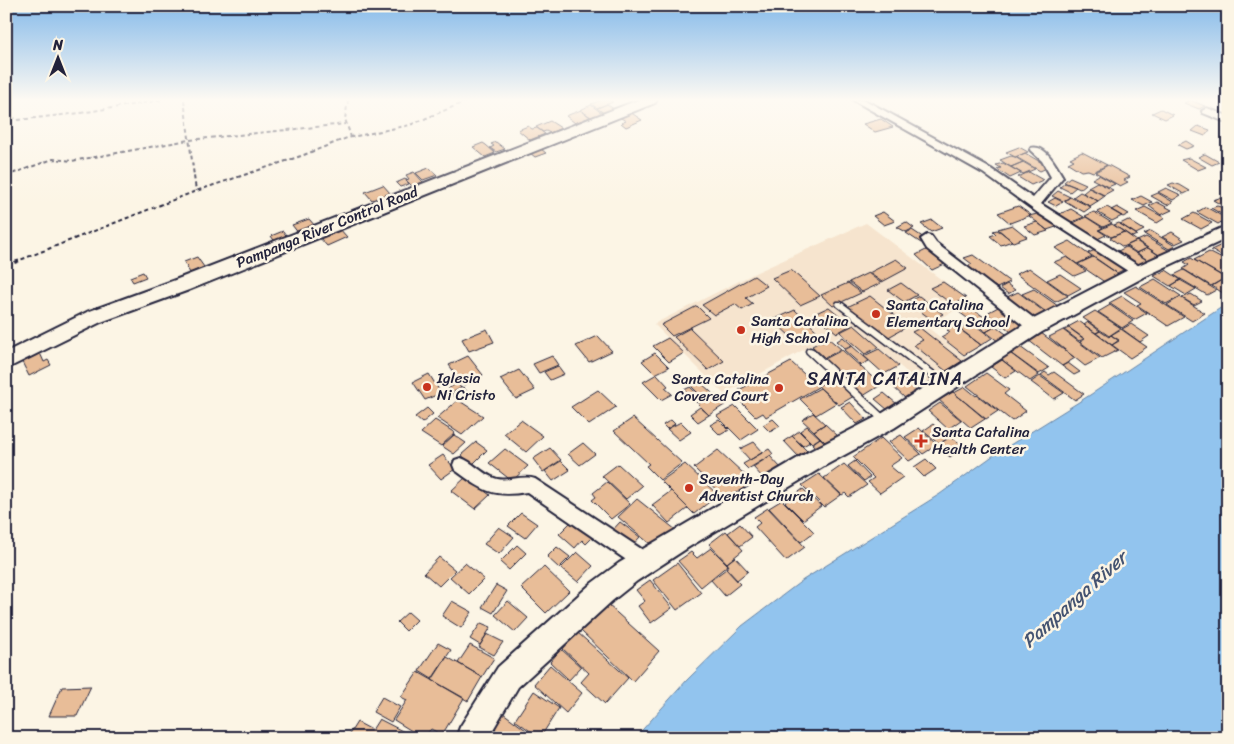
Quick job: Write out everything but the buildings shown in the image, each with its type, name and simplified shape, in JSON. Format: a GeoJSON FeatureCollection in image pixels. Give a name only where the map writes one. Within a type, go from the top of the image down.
{"type":"FeatureCollection","features":[{"type":"Feature","properties":{"kind":"street","name":"Pampanga River Control Road"},"geometry":{"type":"LineString","coordinates":[[6,361],[94,317],[182,285],[562,135]]}},
{"type":"Feature","properties":{"kind":"street"},"geometry":{"type":"LineString","coordinates":[[921,135],[987,171],[1139,272]]}},
{"type":"Feature","properties":{"kind":"street"},"geometry":{"type":"LineString","coordinates":[[1034,204],[1057,176],[1046,159],[1035,150]]}},
{"type":"Feature","properties":{"kind":"street"},"geometry":{"type":"LineString","coordinates":[[471,738],[508,677],[602,592],[645,562],[680,539],[818,458],[886,422],[1035,327],[1139,272],[1228,231]]}},
{"type":"Feature","properties":{"kind":"street"},"geometry":{"type":"LineString","coordinates":[[927,239],[931,246],[1035,327]]}},
{"type":"Feature","properties":{"kind":"street"},"geometry":{"type":"LineString","coordinates":[[461,465],[489,485],[510,487],[529,484],[645,562]]}},
{"type":"Feature","properties":{"kind":"lane"},"geometry":{"type":"LineString","coordinates":[[839,304],[945,384]]}},
{"type":"Feature","properties":{"kind":"lane"},"geometry":{"type":"LineString","coordinates":[[810,351],[886,422]]}},
{"type":"Feature","properties":{"kind":"path"},"geometry":{"type":"LineString","coordinates":[[188,135],[196,191]]}},
{"type":"Feature","properties":{"kind":"path"},"geometry":{"type":"LineString","coordinates":[[6,176],[53,159],[72,161],[189,140],[240,135]]}},
{"type":"Feature","properties":{"kind":"path"},"geometry":{"type":"LineString","coordinates":[[6,266],[196,191],[362,135]]}},
{"type":"Feature","properties":{"kind":"shaded area","name":"Santa Catalina Elementary School"},"geometry":{"type":"Polygon","coordinates":[[[866,223],[971,302],[926,326],[971,362],[925,388],[879,348],[864,355],[842,336],[833,340],[828,336],[724,394],[654,324],[757,272],[866,223]]]}},
{"type":"Feature","properties":{"kind":"water","name":"Pampanga River"},"geometry":{"type":"Polygon","coordinates":[[[1228,303],[1228,729],[1218,738],[635,738],[687,680],[742,626],[803,580],[940,494],[994,455],[1090,395],[1228,303]]]}},
{"type":"Feature","properties":{"kind":"place","name":"Santa Catalina Elementary School"},"geometry":{"type":"Point","coordinates":[876,314]}},
{"type":"Feature","properties":{"kind":"place","name":"Santa Catalina High School"},"geometry":{"type":"Point","coordinates":[741,330]}},
{"type":"Feature","properties":{"kind":"place","name":"Iglesia Ni Cristo"},"geometry":{"type":"Point","coordinates":[427,387]}},
{"type":"Feature","properties":{"kind":"place","name":"Santa Catalina Covered Court"},"geometry":{"type":"Point","coordinates":[779,388]}},
{"type":"Feature","properties":{"kind":"place","name":"Santa Catalina Health Center"},"geometry":{"type":"Point","coordinates":[921,441]}},
{"type":"Feature","properties":{"kind":"place","name":"Seventh-Day Adventist Church"},"geometry":{"type":"Point","coordinates":[689,488]}},
{"type":"Feature","properties":{"kind":"district","name":"SANTA CATALINA"},"geometry":{"type":"Point","coordinates":[885,379]}}]}
